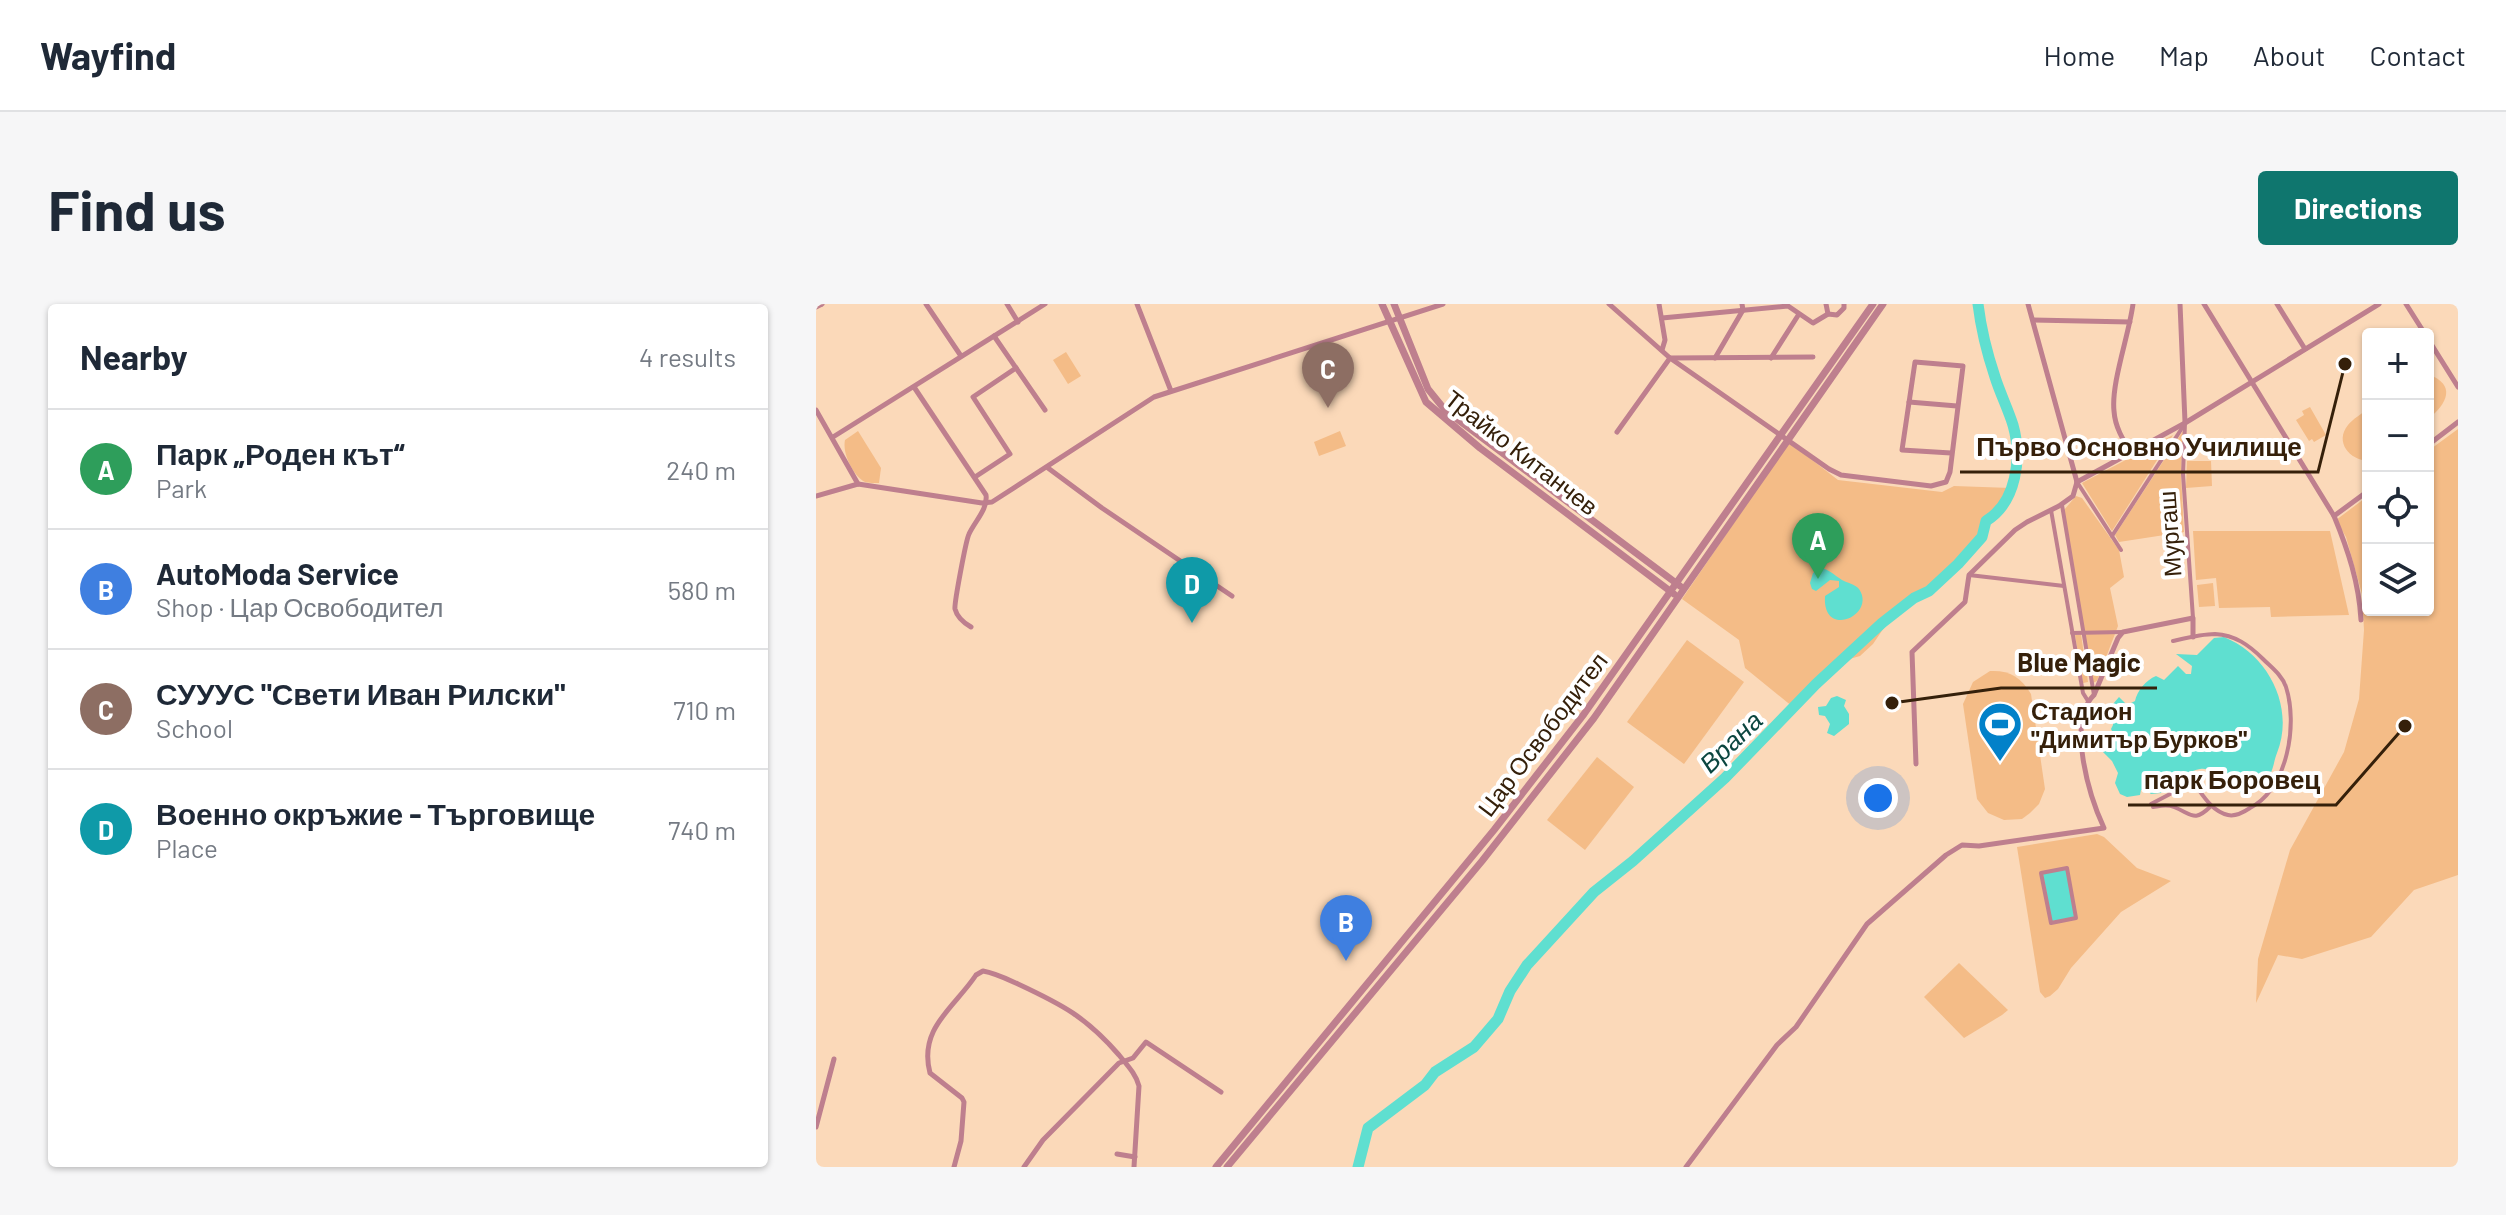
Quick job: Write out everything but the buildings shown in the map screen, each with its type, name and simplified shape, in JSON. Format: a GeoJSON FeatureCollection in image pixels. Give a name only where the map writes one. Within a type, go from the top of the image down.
{"type":"FeatureCollection","features":[{"type":"Feature","properties":{"kind":"street"},"geometry":{"type":"LineString","coordinates":[[816,307],[822,304]]}},
{"type":"Feature","properties":{"kind":"street"},"geometry":{"type":"LineString","coordinates":[[926,304],[961,356]]}},
{"type":"Feature","properties":{"kind":"street"},"geometry":{"type":"LineString","coordinates":[[1007,304],[1018,322]]}},
{"type":"Feature","properties":{"kind":"street"},"geometry":{"type":"LineString","coordinates":[[833,437],[1045,304]]}},
{"type":"Feature","properties":{"kind":"street"},"geometry":{"type":"LineString","coordinates":[[1137,304],[1171,391]]}},
{"type":"Feature","properties":{"kind":"street","name":"Трайко Китанчев"},"geometry":{"type":"LineString","coordinates":[[1382,304],[1426,402],[1679,597]]}},
{"type":"Feature","properties":{"kind":"street","name":"Трайко Китанчев"},"geometry":{"type":"LineString","coordinates":[[1394,304],[1428,389],[1445,410],[1685,589]]}},
{"type":"Feature","properties":{"kind":"street"},"geometry":{"type":"LineString","coordinates":[[816,496],[858,484],[987,503],[1048,468],[1143,403],[1171,391],[1443,304]]}},
{"type":"Feature","properties":{"kind":"street"},"geometry":{"type":"LineString","coordinates":[[1609,304],[1670,358],[1841,475],[1931,486],[1946,482],[1949,478],[1963,366],[1915,362],[1902,450],[1951,453]]}},
{"type":"Feature","properties":{"kind":"street"},"geometry":{"type":"LineString","coordinates":[[1659,304],[1665,340],[1662,350]]}},
{"type":"Feature","properties":{"kind":"street"},"geometry":{"type":"LineString","coordinates":[[1826,304],[1828,314]]}},
{"type":"Feature","properties":{"kind":"street"},"geometry":{"type":"LineString","coordinates":[[1662,318],[1742,307],[1788,305],[1813,323],[1828,314],[1837,315],[1844,304]]}},
{"type":"Feature","properties":{"kind":"street","name":"Цар Освободител"},"geometry":{"type":"LineString","coordinates":[[1227,1167],[1482,861],[1594,718],[1685,589],[1873,304]]}},
{"type":"Feature","properties":{"kind":"street","name":"Цар Освободител"},"geometry":{"type":"LineString","coordinates":[[1216,1167],[1494,830],[1584,714],[1883,304]]}},
{"type":"Feature","properties":{"kind":"street"},"geometry":{"type":"LineString","coordinates":[[2028,304],[2077,482],[2121,550]]}},
{"type":"Feature","properties":{"kind":"street"},"geometry":{"type":"LineString","coordinates":[[2131,452],[2119,432],[2114,395],[2133,304]]}},
{"type":"Feature","properties":{"kind":"street","name":"Мургаш"},"geometry":{"type":"LineString","coordinates":[[2180,304],[2185,423],[2183,474],[2193,618]]}},
{"type":"Feature","properties":{"kind":"street"},"geometry":{"type":"LineString","coordinates":[[2204,304],[2334,516],[2348,550],[2358,590],[2361,620]]}},
{"type":"Feature","properties":{"kind":"street"},"geometry":{"type":"LineString","coordinates":[[2277,304],[2305,349]]}},
{"type":"Feature","properties":{"kind":"street"},"geometry":{"type":"LineString","coordinates":[[1916,764],[1912,652],[1965,602],[1969,575],[2015,530],[2073,496],[2077,482],[2185,423],[2379,304]]}},
{"type":"Feature","properties":{"kind":"street"},"geometry":{"type":"LineString","coordinates":[[2406,304],[2421,328]]}},
{"type":"Feature","properties":{"kind":"street"},"geometry":{"type":"LineString","coordinates":[[1715,358],[1742,307]]}},
{"type":"Feature","properties":{"kind":"street"},"geometry":{"type":"LineString","coordinates":[[1771,358],[1799,314]]}},
{"type":"Feature","properties":{"kind":"street"},"geometry":{"type":"LineString","coordinates":[[2033,320],[2130,322]]}},
{"type":"Feature","properties":{"kind":"street"},"geometry":{"type":"LineString","coordinates":[[994,336],[1045,410]]}},
{"type":"Feature","properties":{"kind":"street"},"geometry":{"type":"LineString","coordinates":[[2434,349],[2458,387]]}},
{"type":"Feature","properties":{"kind":"street"},"geometry":{"type":"LineString","coordinates":[[1670,358],[1813,357]]}},
{"type":"Feature","properties":{"kind":"street"},"geometry":{"type":"LineString","coordinates":[[1617,432],[1670,358]]}},
{"type":"Feature","properties":{"kind":"street"},"geometry":{"type":"LineString","coordinates":[[975,477],[1010,454],[973,397],[1016,368]]}},
{"type":"Feature","properties":{"kind":"street"},"geometry":{"type":"LineString","coordinates":[[914,387],[986,495],[987,503],[965,542],[964,562],[955,597],[957,615],[971,627]]}},
{"type":"Feature","properties":{"kind":"street"},"geometry":{"type":"LineString","coordinates":[[1909,402],[1957,406]]}},
{"type":"Feature","properties":{"kind":"street"},"geometry":{"type":"LineString","coordinates":[[816,410],[858,484]]}},
{"type":"Feature","properties":{"kind":"street"},"geometry":{"type":"LineString","coordinates":[[2434,440],[2458,422]]}},
{"type":"Feature","properties":{"kind":"street"},"geometry":{"type":"LineString","coordinates":[[2112,536],[2185,423]]}},
{"type":"Feature","properties":{"kind":"street"},"geometry":{"type":"LineString","coordinates":[[1048,468],[1232,596]]}},
{"type":"Feature","properties":{"kind":"street"},"geometry":{"type":"LineString","coordinates":[[2334,516],[2362,495]]}},
{"type":"Feature","properties":{"kind":"street"},"geometry":{"type":"LineString","coordinates":[[2062,505],[2093,692]]}},
{"type":"Feature","properties":{"kind":"street"},"geometry":{"type":"LineString","coordinates":[[2051,510],[2083,693],[2088,701]]}},
{"type":"Feature","properties":{"kind":"street"},"geometry":{"type":"LineString","coordinates":[[2054,524],[2064,521]]}},
{"type":"Feature","properties":{"kind":"street"},"geometry":{"type":"LineString","coordinates":[[2061,565],[2071,563]]}},
{"type":"Feature","properties":{"kind":"street"},"geometry":{"type":"LineString","coordinates":[[1969,575],[2075,589]]}},
{"type":"Feature","properties":{"kind":"street"},"geometry":{"type":"LineString","coordinates":[[2072,633],[2123,632],[2193,618],[2193,637]]}},
{"type":"Feature","properties":{"kind":"street"},"geometry":{"type":"LineString","coordinates":[[1686,1167],[1777,1045],[1796,1027],[1867,924],[1926,871],[1962,845],[1979,846],[2104,828],[2092,803],[2082,753],[2081,729],[2088,701],[2123,632]]}},
{"type":"Feature","properties":{"kind":"street"},"geometry":{"type":"LineString","coordinates":[[2173,641],[2214,634],[2243,641],[2279,675],[2289,700],[2290,738],[2286,757],[2268,795],[2254,806],[2235,816],[2227,815],[2211,806],[2193,782],[2152,806],[2173,806],[2190,816],[2202,815],[2211,806]]}},
{"type":"Feature","properties":{"kind":"street"},"geometry":{"type":"LineString","coordinates":[[2083,693],[2093,692]]}},
{"type":"Feature","properties":{"kind":"street"},"geometry":{"type":"LineString","coordinates":[[2067,868],[2076,918],[2051,923],[2041,873],[2067,868]]}},
{"type":"Feature","properties":{"kind":"street"},"geometry":{"type":"LineString","coordinates":[[954,1167],[961,1141],[964,1102],[930,1073],[929,1042],[936,1024],[979,972],[989,972],[1074,1012],[1092,1026],[1136,1077],[1139,1086],[1134,1167]]}},
{"type":"Feature","properties":{"kind":"street"},"geometry":{"type":"LineString","coordinates":[[1024,1167],[1043,1140],[1119,1063],[1133,1058],[1142,1044],[1150,1043],[1221,1092]]}},
{"type":"Feature","properties":{"kind":"street"},"geometry":{"type":"LineString","coordinates":[[816,1127],[834,1059]]}},
{"type":"Feature","properties":{"kind":"street"},"geometry":{"type":"LineString","coordinates":[[1117,1154],[1135,1157]]}},
{"type":"Feature","properties":{"kind":"shaded area"},"geometry":{"type":"Polygon","coordinates":[[[1066,352],[1081,376],[1068,384],[1053,360],[1066,352]]]}},
{"type":"Feature","properties":{"kind":"shaded area"},"geometry":{"type":"Polygon","coordinates":[[[2434,377],[2446,389],[2440,407],[2434,413],[2434,377]]]}},
{"type":"Feature","properties":{"kind":"shaded area"},"geometry":{"type":"Polygon","coordinates":[[[2310,407],[2326,435],[2314,442],[2312,439],[2309,441],[2296,420],[2304,415],[2302,411],[2310,407]]]}},
{"type":"Feature","properties":{"kind":"shaded area"},"geometry":{"type":"Polygon","coordinates":[[[2362,414],[2362,460],[2350,454],[2343,444],[2344,431],[2362,414]]]}},
{"type":"Feature","properties":{"kind":"shaded area"},"geometry":{"type":"Polygon","coordinates":[[[2458,429],[2458,875],[2414,890],[2371,937],[2302,959],[2278,955],[2256,1003],[2258,959],[2290,850],[2344,752],[2359,699],[2363,616],[2434,616],[2434,447],[2458,429]]]}},
{"type":"Feature","properties":{"kind":"shaded area"},"geometry":{"type":"Polygon","coordinates":[[[858,431],[881,468],[879,483],[861,479],[847,457],[845,440],[858,431]]]}},
{"type":"Feature","properties":{"kind":"shaded area"},"geometry":{"type":"Polygon","coordinates":[[[1340,431],[1346,446],[1319,456],[1314,442],[1340,431]]]}},
{"type":"Feature","properties":{"kind":"shaded area"},"geometry":{"type":"Polygon","coordinates":[[[2183,431],[2181,474],[2184,532],[2119,542],[2115,535],[2183,431]]]}},
{"type":"Feature","properties":{"kind":"shaded area"},"geometry":{"type":"Polygon","coordinates":[[[2173,435],[2112,531],[2082,483],[2173,435]]]}},
{"type":"Feature","properties":{"kind":"shaded area"},"geometry":{"type":"Polygon","coordinates":[[[1789,442],[1838,480],[1942,492],[1954,486],[2011,488],[1971,549],[1953,568],[1926,590],[1900,604],[1873,644],[1860,656],[1846,660],[1793,707],[1745,668],[1739,640],[1682,599],[1789,442]]]}},
{"type":"Feature","properties":{"kind":"shaded area"},"geometry":{"type":"Polygon","coordinates":[[[2187,461],[2211,461],[2212,486],[2186,488],[2187,461]]]}},
{"type":"Feature","properties":{"kind":"shaded area"},"geometry":{"type":"Polygon","coordinates":[[[2076,496],[2082,498],[2119,550],[2124,577],[2110,588],[2118,626],[2097,681],[2093,683],[2064,510],[2076,496]]]}},
{"type":"Feature","properties":{"kind":"shaded area"},"geometry":{"type":"Polygon","coordinates":[[[2362,500],[2362,594],[2346,537],[2336,520],[2362,500]]]}},
{"type":"Feature","properties":{"kind":"shaded area"},"geometry":{"type":"Polygon","coordinates":[[[2193,531],[2330,531],[2349,615],[2271,617],[2270,607],[2219,608],[2216,578],[2196,580],[2193,531]]]}},
{"type":"Feature","properties":{"kind":"shaded area"},"geometry":{"type":"Polygon","coordinates":[[[2213,583],[2215,606],[2199,607],[2197,585],[2213,583]]]}},
{"type":"Feature","properties":{"kind":"shaded area"},"geometry":{"type":"Polygon","coordinates":[[[2081,634],[2088,682],[2083,683],[2075,635],[2081,634]]]}},
{"type":"Feature","properties":{"kind":"shaded area"},"geometry":{"type":"Polygon","coordinates":[[[1687,640],[1744,682],[1684,764],[1627,722],[1687,640]]]}},
{"type":"Feature","properties":{"kind":"shaded area"},"geometry":{"type":"Polygon","coordinates":[[[1990,671],[2014,676],[2031,694],[2045,789],[2039,804],[2022,819],[2004,820],[1988,813],[1977,799],[1963,704],[1973,682],[1990,671]]]}},
{"type":"Feature","properties":{"kind":"shaded area"},"geometry":{"type":"Polygon","coordinates":[[[1597,757],[1634,787],[1585,850],[1547,820],[1597,757]]]}},
{"type":"Feature","properties":{"kind":"shaded area"},"geometry":{"type":"Polygon","coordinates":[[[2097,834],[2137,868],[2171,881],[2121,912],[2071,968],[2058,989],[2045,998],[2040,992],[2017,847],[2097,834]]]}},
{"type":"Feature","properties":{"kind":"shaded area"},"geometry":{"type":"Polygon","coordinates":[[[1959,963],[2008,1010],[1964,1038],[1924,997],[1959,963]]]}},
{"type":"Feature","properties":{"kind":"water"},"geometry":{"type":"Polygon","coordinates":[[[1820,568],[1859,589],[1863,599],[1861,607],[1848,619],[1832,617],[1826,609],[1825,596],[1839,587],[1839,581],[1830,580],[1816,591],[1812,589],[1813,573],[1820,568]]]}},
{"type":"Feature","properties":{"kind":"water"},"geometry":{"type":"Polygon","coordinates":[[[2224,637],[2254,656],[2274,685],[2280,701],[2282,736],[2268,778],[2244,793],[2225,786],[2209,770],[2200,769],[2171,784],[2169,782],[2161,793],[2151,794],[2141,790],[2140,795],[2127,797],[2120,794],[2115,783],[2118,773],[2101,746],[2113,733],[2113,704],[2119,697],[2127,705],[2135,701],[2149,680],[2156,676],[2164,680],[2178,666],[2186,674],[2191,674],[2192,666],[2176,654],[2197,655],[2214,638],[2224,637]]]}},
{"type":"Feature","properties":{"kind":"water"},"geometry":{"type":"Polygon","coordinates":[[[1837,696],[1846,700],[1844,706],[1849,714],[1849,724],[1834,736],[1827,733],[1830,724],[1825,716],[1819,715],[1818,707],[1826,706],[1831,698],[1837,696]]]}},
{"type":"Feature","properties":{"kind":"water"},"geometry":{"type":"Polygon","coordinates":[[[2066,869],[2075,917],[2052,921],[2043,874],[2066,869]]]}},
{"type":"Feature","properties":{"kind":"waterway","name":"Врана"},"geometry":{"type":"LineString","coordinates":[[1358,1167],[1368,1128],[1425,1085],[1435,1072],[1474,1047],[1498,1019],[1510,991],[1527,965],[1594,892],[1725,778],[1816,684],[1882,623],[1914,598],[1929,591],[1982,537],[1986,521],[1996,513],[2011,491],[2017,451],[2013,425],[1987,350],[1978,304]]}},
{"type":"Feature","properties":{"kind":"place","name":"Първо Основно Училище"},"geometry":{"type":"Point","coordinates":[2345,364]}},
{"type":"Feature","properties":{"kind":"place","name":"СУУУС \"Свети Иван Рилски\""},"geometry":{"type":"Point","coordinates":[1328,408]}},
{"type":"Feature","properties":{"kind":"place","name":"Парк „Роден кът“"},"geometry":{"type":"Point","coordinates":[1818,579]}},
{"type":"Feature","properties":{"kind":"place","name":"Военно окръжие - Търговище"},"geometry":{"type":"Point","coordinates":[1192,623]}},
{"type":"Feature","properties":{"kind":"place","name":"Blue Magic"},"geometry":{"type":"Point","coordinates":[1892,703]}},
{"type":"Feature","properties":{"kind":"place","name":"парк Боровец"},"geometry":{"type":"Point","coordinates":[2405,726]}},
{"type":"Feature","properties":{"kind":"place","name":"Стадион \"Димитър Бурков\""},"geometry":{"type":"Point","coordinates":[2000,763]}},
{"type":"Feature","properties":{"kind":"place","name":"AutoModa Service"},"geometry":{"type":"Point","coordinates":[1346,961]}}]}
